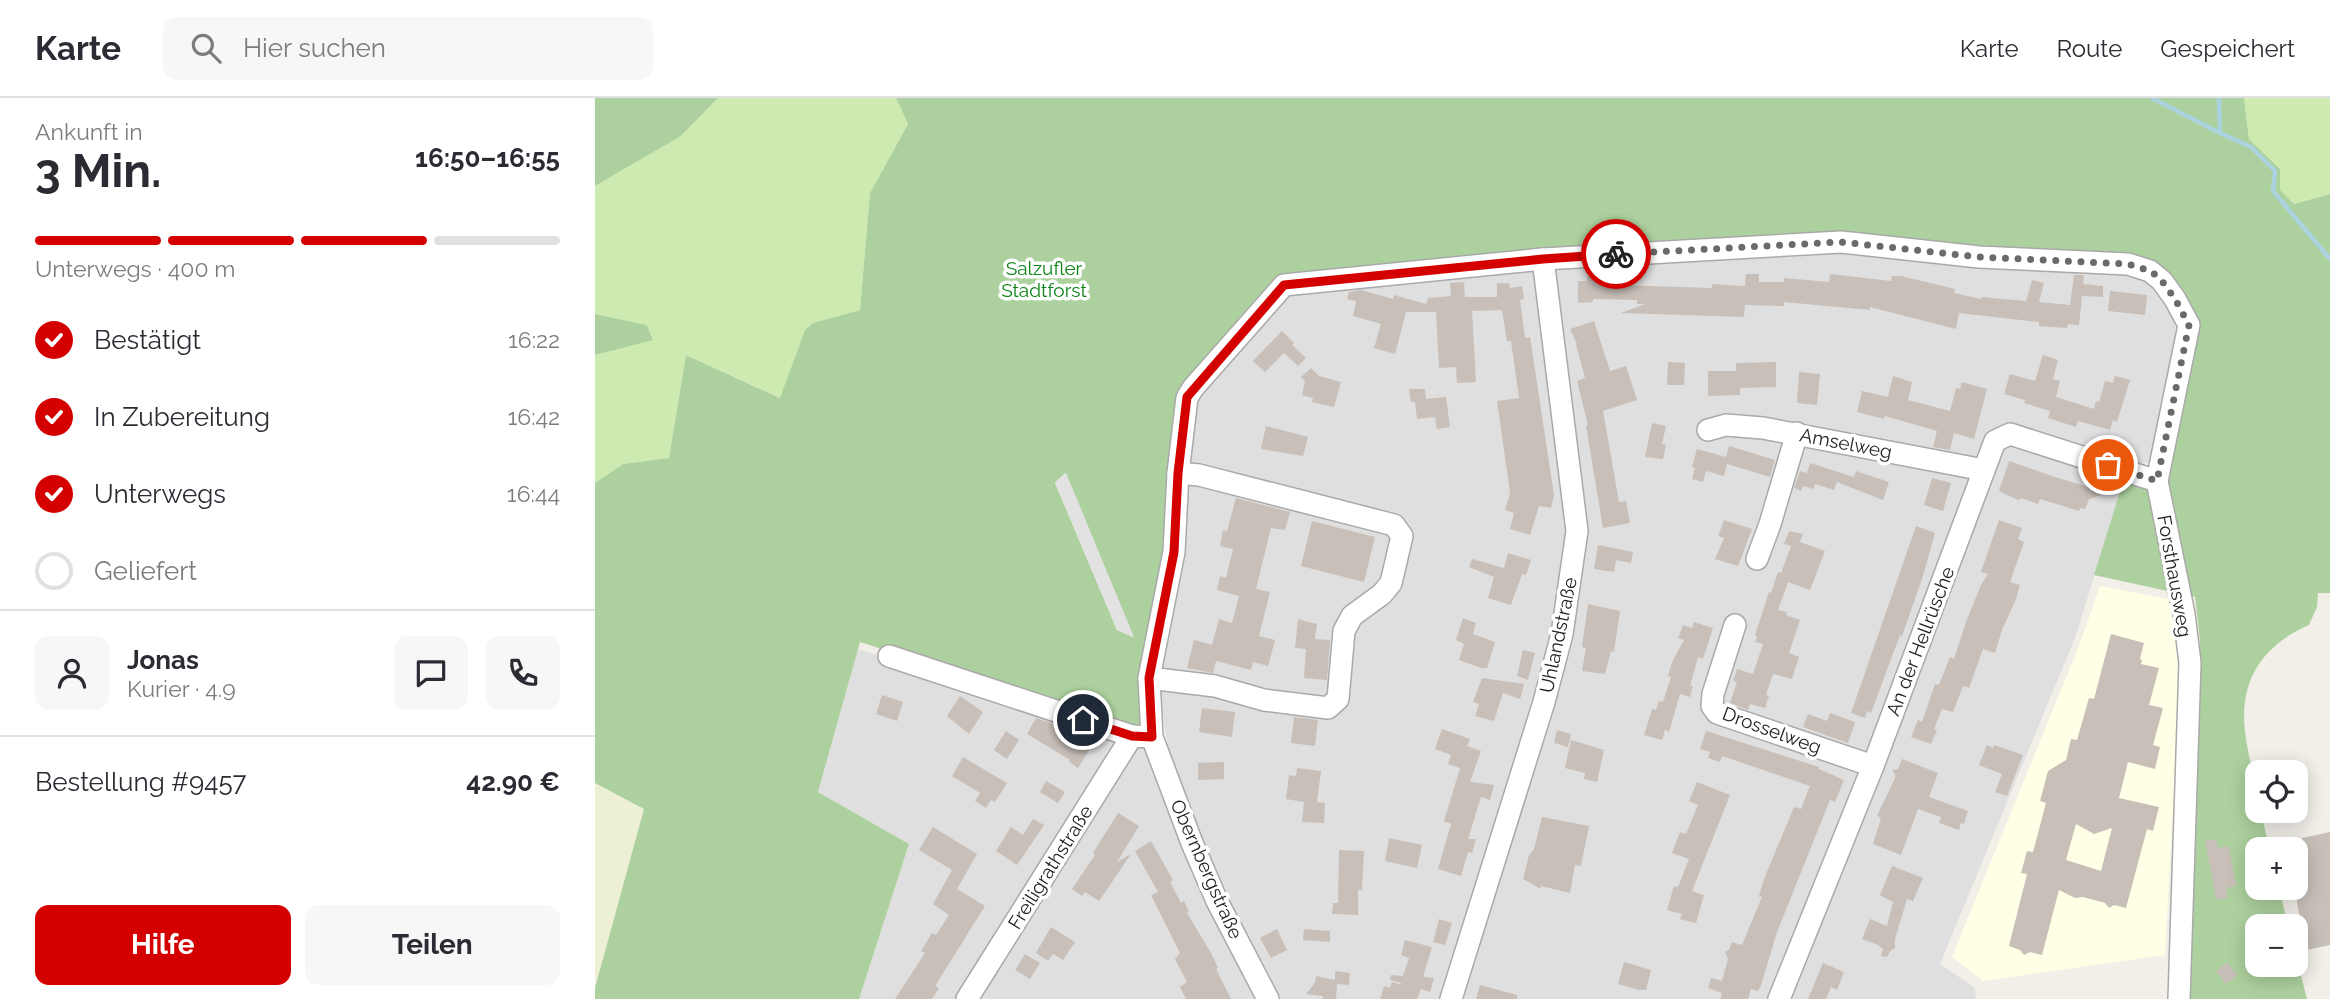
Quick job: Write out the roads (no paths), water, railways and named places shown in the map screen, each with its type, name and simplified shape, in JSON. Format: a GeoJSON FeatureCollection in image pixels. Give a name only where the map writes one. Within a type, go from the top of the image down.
{"type":"FeatureCollection","features":[{"type":"Feature","properties":{"kind":"street","name":"Forsthausweg"},"geometry":{"type":"LineString","coordinates":[[1142,736],[1149,678],[1174,552],[1178,473],[1187,397],[1284,285],[1543,259],[1841,242],[1979,257],[2128,264],[2151,271],[2162,281],[2189,325],[2157,481],[2184,614],[2190,663],[2179,999]]}},
{"type":"Feature","properties":{"kind":"street","name":"Uhlandstraße"},"geometry":{"type":"LineString","coordinates":[[1451,999],[1544,702],[1562,634],[1577,531],[1543,259]]}},
{"type":"Feature","properties":{"kind":"street","name":"Amselweg"},"geometry":{"type":"LineString","coordinates":[[1708,430],[1726,425],[1797,433],[1984,470]]}},
{"type":"Feature","properties":{"kind":"street"},"geometry":{"type":"LineString","coordinates":[[1757,559],[1797,433]]}},
{"type":"Feature","properties":{"kind":"street","name":"An der Hellrüsche"},"geometry":{"type":"LineString","coordinates":[[1779,999],[1873,766],[1996,441],[2010,434],[2157,481]]}},
{"type":"Feature","properties":{"kind":"street"},"geometry":{"type":"LineString","coordinates":[[1149,678],[1216,686],[1263,700],[1328,708],[1338,699],[1344,631],[1352,616],[1382,594],[1391,583],[1402,536],[1394,525],[1199,475],[1178,473]]}},
{"type":"Feature","properties":{"kind":"street","name":"Drosselweg"},"geometry":{"type":"LineString","coordinates":[[1735,625],[1713,694],[1712,705],[1717,713],[1873,766]]}},
{"type":"Feature","properties":{"kind":"street"},"geometry":{"type":"LineString","coordinates":[[889,656],[1142,736]]}},
{"type":"Feature","properties":{"kind":"street","name":"Freiligrathstraße"},"geometry":{"type":"LineString","coordinates":[[967,999],[1142,736]]}},
{"type":"Feature","properties":{"kind":"street","name":"Obernbergstraße"},"geometry":{"type":"LineString","coordinates":[[1142,736],[1217,901],[1268,999]]}},
{"type":"Feature","properties":{"kind":"waterway"},"geometry":{"type":"LineString","coordinates":[[2152,98],[2220,133]]}},
{"type":"Feature","properties":{"kind":"waterway"},"geometry":{"type":"LineString","coordinates":[[2219,98],[2220,133],[2251,147],[2275,171],[2273,191],[2330,259]]}},
{"type":"Feature","properties":{"kind":"park label","name":"Salzufler Stadtforst"},"geometry":{"type":"Point","coordinates":[1044,279]}}]}
